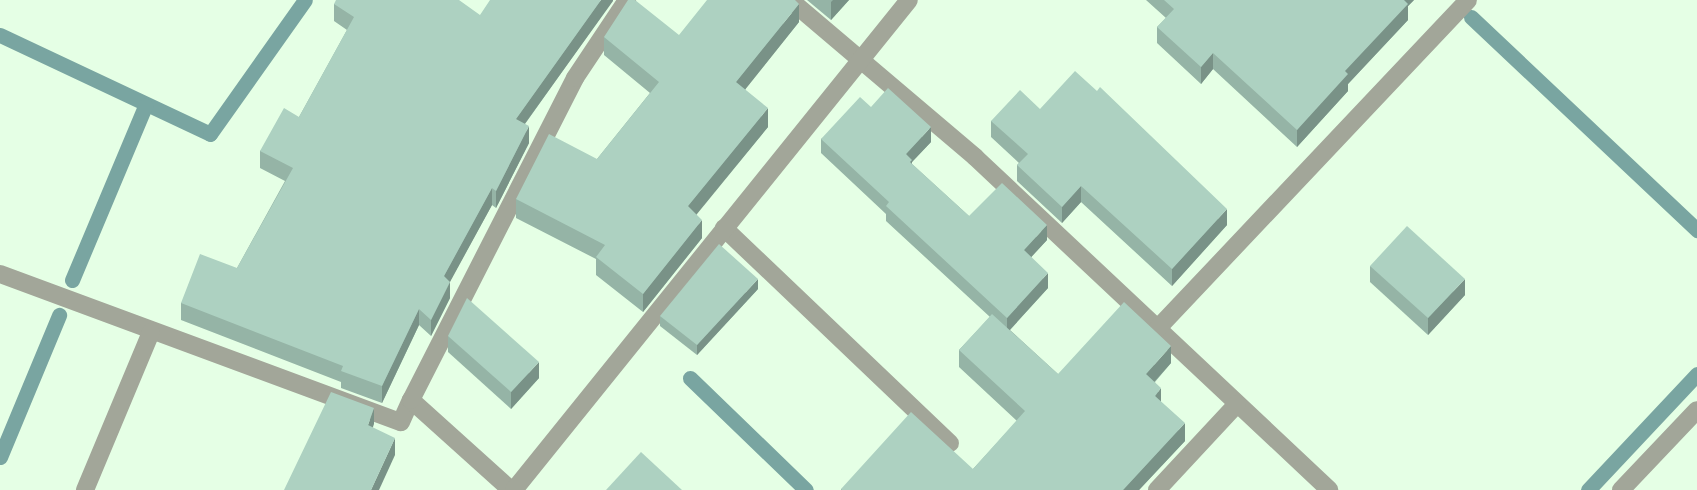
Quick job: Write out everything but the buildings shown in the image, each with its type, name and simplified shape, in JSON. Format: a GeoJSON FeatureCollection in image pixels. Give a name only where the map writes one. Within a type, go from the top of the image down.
{"type":"FeatureCollection","features":[{"type":"Feature","properties":{"kind":"street"},"geometry":{"type":"LineString","coordinates":[[0,274],[151,332],[401,422],[575,78],[627,0]]}},
{"type":"Feature","properties":{"kind":"street"},"geometry":{"type":"LineString","coordinates":[[790,0],[863,58],[975,157],[1329,490]]}},
{"type":"Feature","properties":{"kind":"street"},"geometry":{"type":"LineString","coordinates":[[411,400],[513,490],[909,0]]}},
{"type":"Feature","properties":{"kind":"street"},"geometry":{"type":"LineString","coordinates":[[1158,328],[1468,0]]}},
{"type":"Feature","properties":{"kind":"street"},"geometry":{"type":"LineString","coordinates":[[724,228],[950,444]]}},
{"type":"Feature","properties":{"kind":"street"},"geometry":{"type":"LineString","coordinates":[[85,490],[151,332]]}},
{"type":"Feature","properties":{"kind":"street"},"geometry":{"type":"LineString","coordinates":[[1157,490],[1237,404]]}},
{"type":"Feature","properties":{"kind":"street"},"geometry":{"type":"LineString","coordinates":[[1621,490],[1697,410]]}},
{"type":"Feature","properties":{"kind":"waterway"},"geometry":{"type":"LineString","coordinates":[[0,35],[210,134],[305,0]]}},
{"type":"Feature","properties":{"kind":"waterway"},"geometry":{"type":"LineString","coordinates":[[1471,17],[1697,230]]}},
{"type":"Feature","properties":{"kind":"waterway"},"geometry":{"type":"LineString","coordinates":[[72,280],[145,106]]}},
{"type":"Feature","properties":{"kind":"waterway"},"geometry":{"type":"LineString","coordinates":[[0,457],[59,315]]}},
{"type":"Feature","properties":{"kind":"waterway"},"geometry":{"type":"LineString","coordinates":[[1588,490],[1697,374]]}},
{"type":"Feature","properties":{"kind":"waterway"},"geometry":{"type":"LineString","coordinates":[[690,378],[806,490]]}}]}
